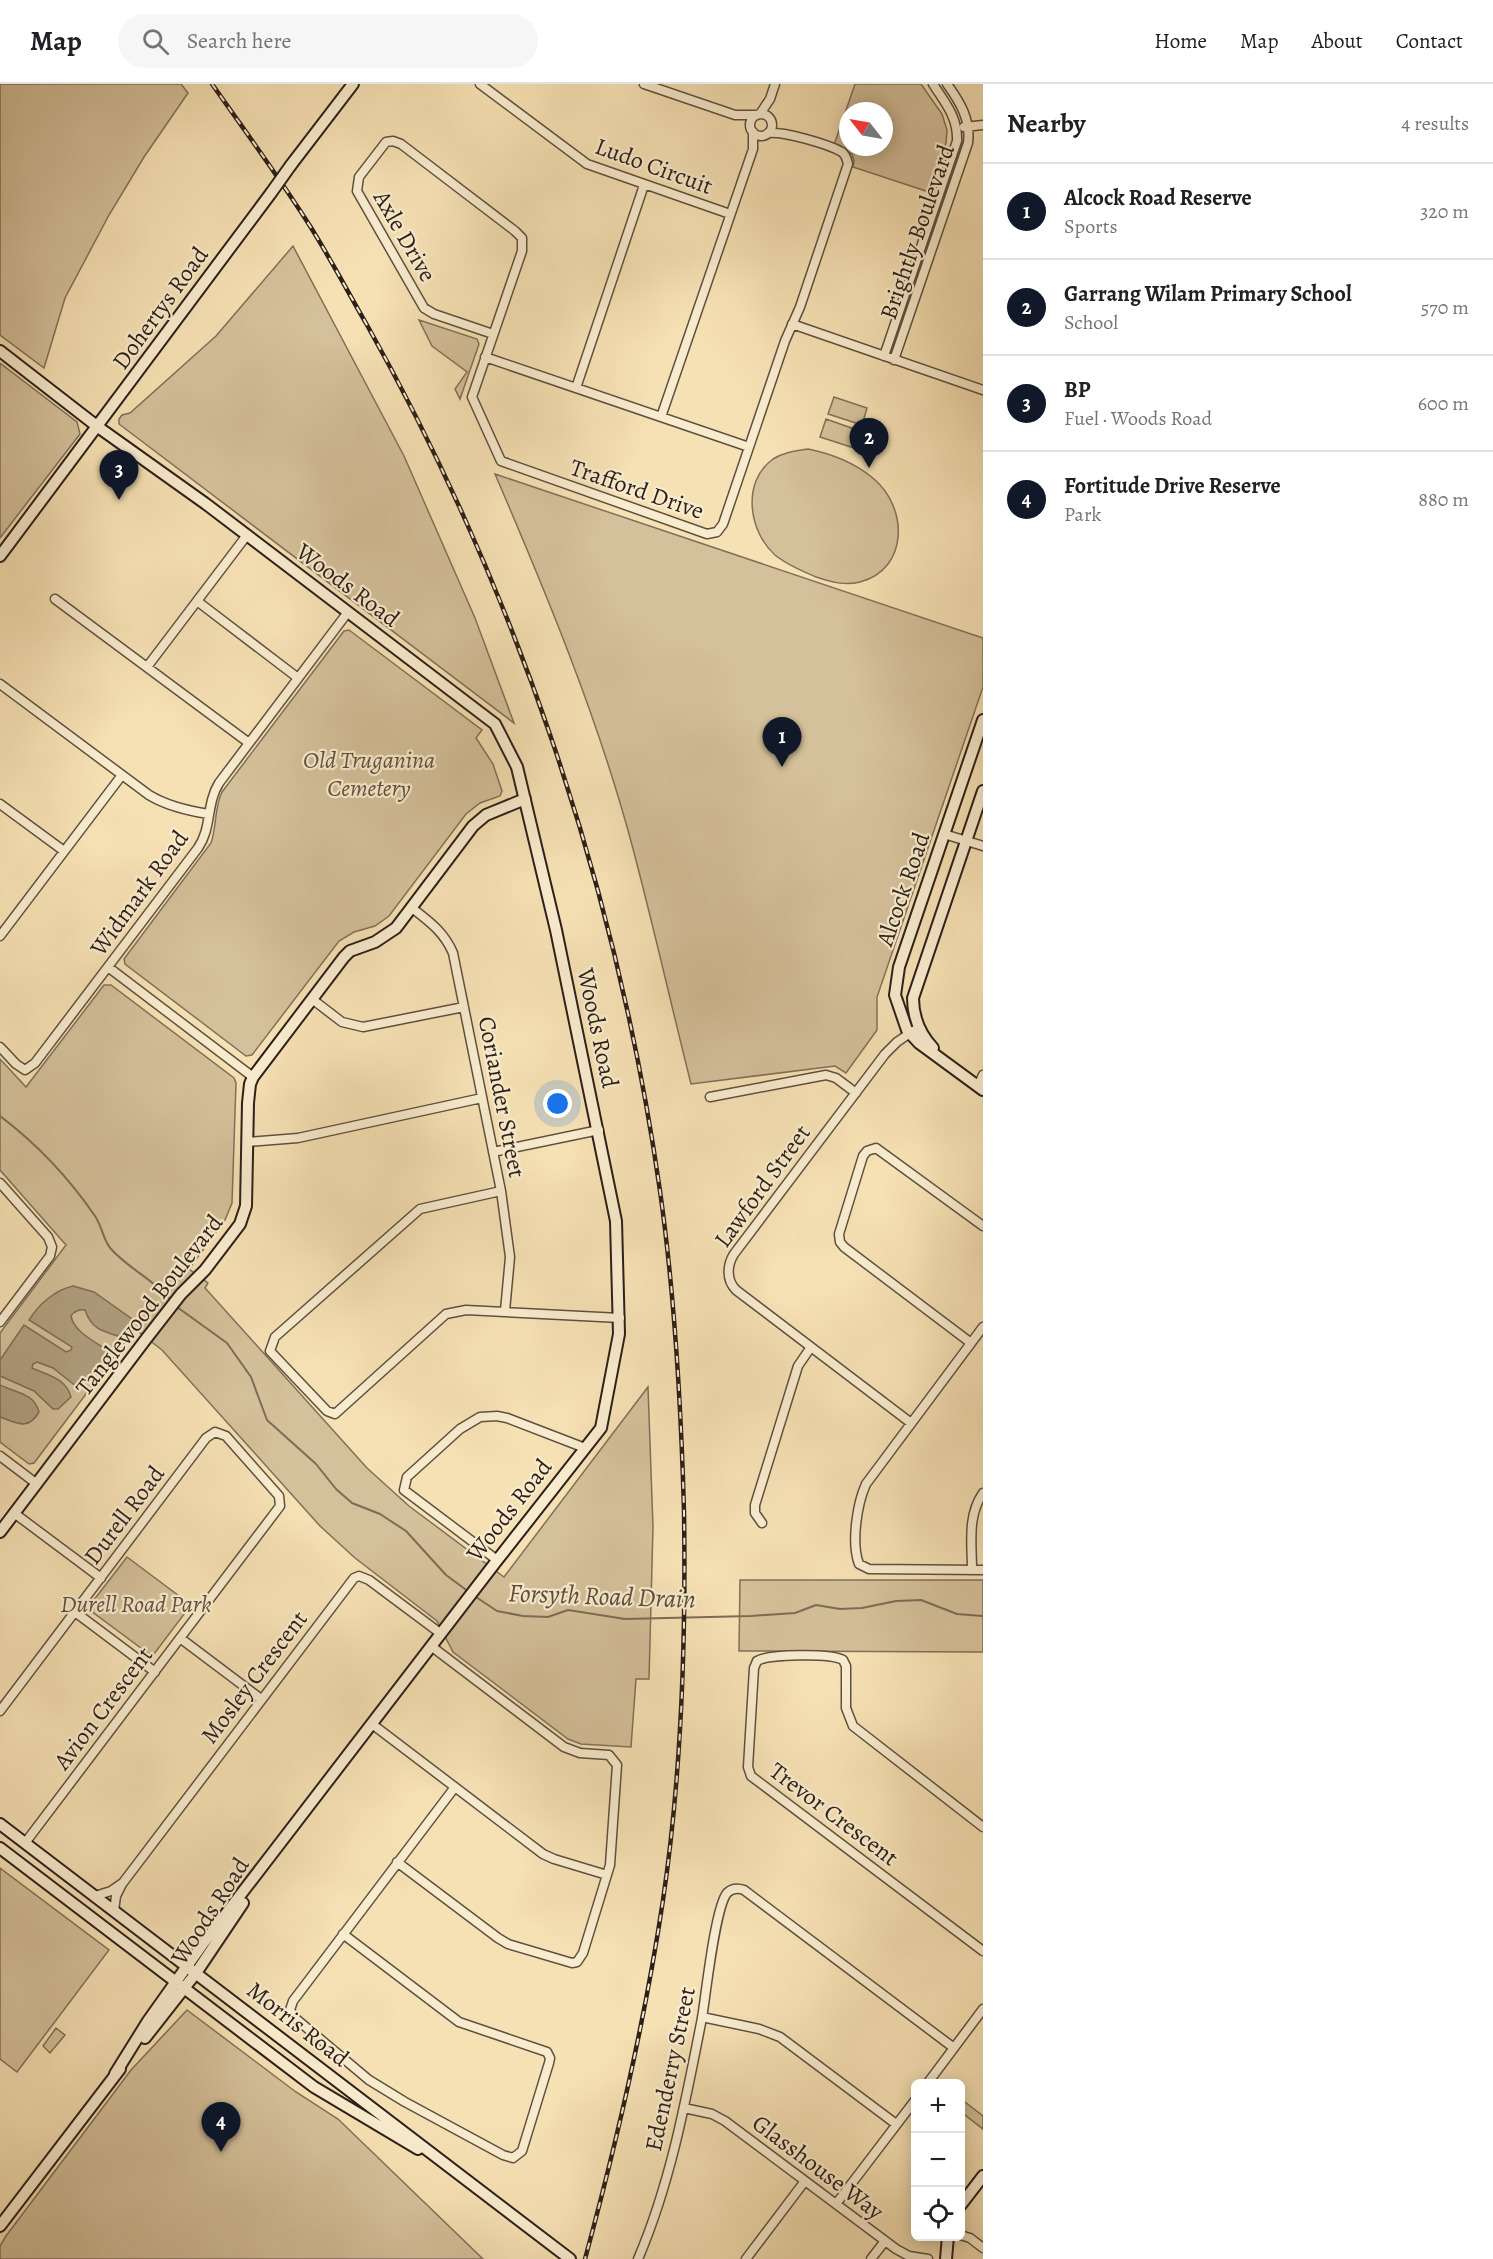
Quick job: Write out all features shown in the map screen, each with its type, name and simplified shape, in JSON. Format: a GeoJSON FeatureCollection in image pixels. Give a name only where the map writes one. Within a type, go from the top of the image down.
{"type":"FeatureCollection","features":[{"type":"Feature","properties":{"kind":"street","name":"Dohertys Road"},"geometry":{"type":"LineString","coordinates":[[0,556],[353,84]]}},
{"type":"Feature","properties":{"kind":"street","name":"Ludo Circuit"},"geometry":{"type":"LineString","coordinates":[[480,84],[578,159],[597,169],[730,214]]}},
{"type":"Feature","properties":{"kind":"street"},"geometry":{"type":"LineString","coordinates":[[644,84],[735,115],[758,115],[770,119],[785,133]]}},
{"type":"Feature","properties":{"kind":"street"},"geometry":{"type":"LineString","coordinates":[[662,417],[753,149],[751,121],[770,99],[775,84]]}},
{"type":"Feature","properties":{"kind":"street","name":"Brightly Boulevard"},"geometry":{"type":"LineString","coordinates":[[884,356],[955,150],[957,129],[952,112],[933,84]]}},
{"type":"Feature","properties":{"kind":"street","name":"Brightly Boulevard"},"geometry":{"type":"LineString","coordinates":[[894,360],[967,150],[968,127],[961,106],[947,84]]}},
{"type":"Feature","properties":{"kind":"street"},"geometry":{"type":"LineString","coordinates":[[753,149],[772,126],[770,99]]}},
{"type":"Feature","properties":{"kind":"street"},"geometry":{"type":"LineString","coordinates":[[735,115],[757,135],[785,133]]}},
{"type":"Feature","properties":{"kind":"street"},"geometry":{"type":"LineString","coordinates":[[957,129],[983,125]]}},
{"type":"Feature","properties":{"kind":"street","name":"Trafford Drive"},"geometry":{"type":"LineString","coordinates":[[522,238],[522,251],[472,400],[503,463],[707,534],[717,532],[723,524],[848,164],[846,156],[841,151],[785,133]]}},
{"type":"Feature","properties":{"kind":"street","name":"Axle Drive"},"geometry":{"type":"LineString","coordinates":[[493,334],[434,314],[424,308],[357,191],[357,181],[383,145],[389,141],[397,142],[522,238]]}},
{"type":"Feature","properties":{"kind":"street"},"geometry":{"type":"LineString","coordinates":[[576,387],[644,185]]}},
{"type":"Feature","properties":{"kind":"street"},"geometry":{"type":"LineString","coordinates":[[928,228],[939,231]]}},
{"type":"Feature","properties":{"kind":"street"},"geometry":{"type":"LineString","coordinates":[[792,324],[983,390]]}},
{"type":"Feature","properties":{"kind":"street","name":"Woods Road"},"geometry":{"type":"LineString","coordinates":[[0,351],[495,724],[517,767],[556,930],[616,1221],[620,1318],[601,1428],[271,1856],[192,1970],[148,2021],[115,2074],[0,2226]]}},
{"type":"Feature","properties":{"kind":"street"},"geometry":{"type":"LineString","coordinates":[[485,357],[749,447]]}},
{"type":"Feature","properties":{"kind":"street"},"geometry":{"type":"LineString","coordinates":[[147,667],[247,535]]}},
{"type":"Feature","properties":{"kind":"street"},"geometry":{"type":"LineString","coordinates":[[55,599],[249,743]]}},
{"type":"Feature","properties":{"kind":"street"},"geometry":{"type":"LineString","coordinates":[[196,601],[298,678]]}},
{"type":"Feature","properties":{"kind":"street","name":"Widmark Road"},"geometry":{"type":"LineString","coordinates":[[0,1047],[25,1070],[35,1063],[203,841],[213,792],[348,612]]}},
{"type":"Feature","properties":{"kind":"street"},"geometry":{"type":"LineString","coordinates":[[0,684],[159,801],[194,812],[209,814]]}},
{"type":"Feature","properties":{"kind":"street","name":"Alcock Road"},"geometry":{"type":"LineString","coordinates":[[914,1030],[903,1022],[896,1001],[899,967],[983,720]]}},
{"type":"Feature","properties":{"kind":"street"},"geometry":{"type":"LineString","coordinates":[[0,936],[122,775]]}},
{"type":"Feature","properties":{"kind":"street","name":"Alcock Road"},"geometry":{"type":"LineString","coordinates":[[980,1088],[919,1043],[914,1030],[913,1006],[915,990],[983,791]]}},
{"type":"Feature","properties":{"kind":"street","name":"Tanglewood Boulevard"},"geometry":{"type":"LineString","coordinates":[[0,1532],[146,1339],[226,1242],[245,1213],[248,1093],[253,1077],[350,951],[389,934],[412,908],[473,826],[486,815],[525,799]]}},
{"type":"Feature","properties":{"kind":"street"},"geometry":{"type":"LineString","coordinates":[[0,804],[64,851]]}},
{"type":"Feature","properties":{"kind":"street"},"geometry":{"type":"LineString","coordinates":[[944,834],[983,846]]}},
{"type":"Feature","properties":{"kind":"street","name":"Coriander Street"},"geometry":{"type":"LineString","coordinates":[[412,908],[438,929],[447,940],[453,953],[501,1191],[510,1257],[505,1311]]}},
{"type":"Feature","properties":{"kind":"street"},"geometry":{"type":"LineString","coordinates":[[108,967],[253,1077]]}},
{"type":"Feature","properties":{"kind":"street"},"geometry":{"type":"LineString","coordinates":[[312,999],[342,1022],[363,1027],[464,1007]]}},
{"type":"Feature","properties":{"kind":"street","name":"Lawford Street"},"geometry":{"type":"LineString","coordinates":[[911,1423],[733,1288],[730,1282],[729,1262],[889,1049],[914,1030]]}},
{"type":"Feature","properties":{"kind":"street"},"geometry":{"type":"LineString","coordinates":[[710,1097],[826,1075],[836,1078],[856,1093]]}},
{"type":"Feature","properties":{"kind":"street"},"geometry":{"type":"LineString","coordinates":[[980,1088],[983,1075]]}},
{"type":"Feature","properties":{"kind":"street"},"geometry":{"type":"LineString","coordinates":[[248,1142],[298,1138],[482,1098]]}},
{"type":"Feature","properties":{"kind":"street"},"geometry":{"type":"LineString","coordinates":[[493,1152],[598,1130]]}},
{"type":"Feature","properties":{"kind":"street"},"geometry":{"type":"LineString","coordinates":[[971,1343],[840,1242],[839,1234],[863,1156],[871,1148],[881,1149],[983,1226]]}},
{"type":"Feature","properties":{"kind":"street"},"geometry":{"type":"LineString","coordinates":[[0,1183],[48,1237],[52,1247],[50,1256],[0,1322]]}},
{"type":"Feature","properties":{"kind":"street"},"geometry":{"type":"LineString","coordinates":[[501,1191],[420,1209],[275,1337],[270,1351],[327,1411],[335,1414],[446,1314],[466,1310],[620,1318]]}},
{"type":"Feature","properties":{"kind":"street"},"geometry":{"type":"LineString","coordinates":[[983,1328],[874,1471],[862,1492],[857,1515],[857,1555],[859,1564],[868,1569],[983,1570]]}},
{"type":"Feature","properties":{"kind":"street"},"geometry":{"type":"LineString","coordinates":[[762,1523],[755,1513],[755,1505],[798,1366],[811,1347]]}},
{"type":"Feature","properties":{"kind":"street"},"geometry":{"type":"LineString","coordinates":[[496,1562],[404,1490],[407,1477],[460,1429],[480,1417],[507,1418],[585,1448]]}},
{"type":"Feature","properties":{"kind":"street","name":"Durell Road"},"geometry":{"type":"LineString","coordinates":[[0,1711],[206,1438],[215,1432]]}},
{"type":"Feature","properties":{"kind":"street","name":"Avion Crescent"},"geometry":{"type":"LineString","coordinates":[[26,1843],[280,1506],[281,1501],[275,1491],[226,1436],[215,1432]]}},
{"type":"Feature","properties":{"kind":"street"},"geometry":{"type":"LineString","coordinates":[[0,1456],[37,1484]]}},
{"type":"Feature","properties":{"kind":"street"},"geometry":{"type":"LineString","coordinates":[[972,1570],[972,1521],[975,1507],[983,1493]]}},
{"type":"Feature","properties":{"kind":"street"},"geometry":{"type":"LineString","coordinates":[[14,1513],[101,1578]]}},
{"type":"Feature","properties":{"kind":"street","name":"Mosley Crescent"},"geometry":{"type":"LineString","coordinates":[[114,1911],[116,1896],[122,1884],[354,1578],[359,1576],[369,1580],[440,1634]]}},
{"type":"Feature","properties":{"kind":"street"},"geometry":{"type":"LineString","coordinates":[[75,1612],[155,1672]]}},
{"type":"Feature","properties":{"kind":"street"},"geometry":{"type":"LineString","coordinates":[[180,1638],[261,1700]]}},
{"type":"Feature","properties":{"kind":"street"},"geometry":{"type":"LineString","coordinates":[[398,1862],[508,1944],[565,1962],[577,1962],[583,1953],[610,1858],[617,1765],[609,1755],[580,1753],[564,1747],[431,1646]]}},
{"type":"Feature","properties":{"kind":"street","name":"Trevor Crescent"},"geometry":{"type":"LineString","coordinates":[[983,1827],[856,1730],[847,1713],[846,1666],[843,1660],[835,1657],[771,1656],[757,1662],[754,1668],[748,1767],[751,1776],[983,1951]]}},
{"type":"Feature","properties":{"kind":"street"},"geometry":{"type":"LineString","coordinates":[[372,1724],[543,1854],[607,1875]]}},
{"type":"Feature","properties":{"kind":"street"},"geometry":{"type":"LineString","coordinates":[[343,1934],[459,2022],[547,2052],[549,2062],[522,2151],[513,2158],[508,2158],[405,2102],[369,2080],[295,2018],[290,2010],[292,2001],[343,1934],[398,1862],[455,1787]]}},
{"type":"Feature","properties":{"kind":"street","name":"Morris Road"},"geometry":{"type":"LineString","coordinates":[[0,1824],[570,2259]]}},
{"type":"Feature","properties":{"kind":"street"},"geometry":{"type":"LineString","coordinates":[[14,1859],[26,1843]]}},
{"type":"Feature","properties":{"kind":"street","name":"Morris Road"},"geometry":{"type":"LineString","coordinates":[[0,1848],[314,2087],[422,2152],[570,2259]]}},
{"type":"Feature","properties":{"kind":"street","name":"Mosley Crescent"},"geometry":{"type":"LineString","coordinates":[[94,1896],[102,1895],[122,1884]]}},
{"type":"Feature","properties":{"kind":"street","name":"Edenderry Street"},"geometry":{"type":"LineString","coordinates":[[638,2259],[654,2223],[684,2108],[718,1919],[726,1895],[736,1888],[750,1895],[954,2048]]}},
{"type":"Feature","properties":{"kind":"street"},"geometry":{"type":"LineString","coordinates":[[931,2079],[983,2009]]}},
{"type":"Feature","properties":{"kind":"street"},"geometry":{"type":"LineString","coordinates":[[702,2018],[759,2029],[780,2037],[896,2124]]}},
{"type":"Feature","properties":{"kind":"street"},"geometry":{"type":"LineString","coordinates":[[332,2098],[341,2084]]}},
{"type":"Feature","properties":{"kind":"street"},"geometry":{"type":"LineString","coordinates":[[836,2204],[911,2104]]}},
{"type":"Feature","properties":{"kind":"street","name":"Glasshouse Way"},"geometry":{"type":"LineString","coordinates":[[684,2108],[712,2114],[725,2121],[885,2241],[905,2254],[928,2259]]}},
{"type":"Feature","properties":{"kind":"street"},"geometry":{"type":"LineString","coordinates":[[965,2199],[983,2176]]}},
{"type":"Feature","properties":{"kind":"street"},"geometry":{"type":"LineString","coordinates":[[746,2259],[805,2181]]}},
{"type":"Feature","properties":{"kind":"street"},"geometry":{"type":"LineString","coordinates":[[965,2236],[983,2248]]}},
{"type":"Feature","properties":{"kind":"street"},"geometry":{"type":"LineString","coordinates":[[871,2259],[885,2241]]}},
{"type":"Feature","properties":{"kind":"street"},"geometry":{"type":"LineString","coordinates":[[946,2259],[948,2241]]}},
{"type":"Feature","properties":{"kind":"green space"},"geometry":{"type":"Polygon","coordinates":[[[0,84],[181,84],[188,93],[144,157],[109,215],[65,298],[44,368],[0,335],[0,84]]]}},
{"type":"Feature","properties":{"kind":"green space"},"geometry":{"type":"Polygon","coordinates":[[[855,84],[921,84],[942,114],[947,130],[946,143],[929,192],[853,167],[853,156],[893,156],[893,102],[849,102],[855,84]]]}},
{"type":"Feature","properties":{"kind":"green space"},"geometry":{"type":"Polygon","coordinates":[[[839,130],[839,148],[834,145],[839,130]]]}},
{"type":"Feature","properties":{"kind":"green space"},"geometry":{"type":"Polygon","coordinates":[[[293,246],[404,456],[475,618],[514,723],[119,424],[122,415],[130,413],[216,336],[293,246]]]}},
{"type":"Feature","properties":{"kind":"green space"},"geometry":{"type":"Polygon","coordinates":[[[419,320],[477,339],[479,344],[460,399],[455,389],[467,372],[432,346],[419,320]]]}},
{"type":"Feature","properties":{"kind":"green space"},"geometry":{"type":"Polygon","coordinates":[[[0,363],[77,422],[80,434],[0,538],[0,363]]]}},
{"type":"Feature","properties":{"kind":"green space"},"geometry":{"type":"Polygon","coordinates":[[[834,397],[867,408],[862,425],[828,414],[834,397]]]}},
{"type":"Feature","properties":{"kind":"green space"},"geometry":{"type":"Polygon","coordinates":[[[826,419],[860,431],[854,448],[820,437],[826,419]]]}},
{"type":"Feature","properties":{"kind":"green space"},"geometry":{"type":"Polygon","coordinates":[[[808,449],[851,463],[874,479],[885,491],[893,506],[898,536],[895,551],[888,565],[876,575],[849,584],[816,577],[780,559],[759,534],[752,507],[756,480],[773,459],[790,452],[808,449]]]}},
{"type":"Feature","properties":{"kind":"green space"},"geometry":{"type":"Polygon","coordinates":[[[495,474],[983,638],[983,687],[877,997],[877,1030],[846,1073],[835,1066],[691,1084],[632,845],[604,750],[534,565],[495,474]]]}},
{"type":"Feature","properties":{"kind":"green space","name":"Old Truganina Cemetery"},"geometry":{"type":"Polygon","coordinates":[[[349,630],[482,730],[476,738],[493,764],[502,791],[500,796],[480,803],[466,814],[389,916],[375,926],[354,932],[339,941],[252,1055],[246,1056],[125,964],[124,959],[211,843],[222,792],[344,631],[349,630]]]}},
{"type":"Feature","properties":{"kind":"green space"},"geometry":{"type":"Polygon","coordinates":[[[104,985],[111,985],[234,1078],[236,1083],[232,1203],[225,1220],[189,1269],[208,1283],[205,1288],[367,1468],[409,1506],[504,1577],[648,1387],[653,1527],[649,1679],[636,1679],[631,1747],[581,1744],[568,1739],[453,1652],[437,1621],[355,1558],[320,1526],[162,1350],[135,1329],[34,1463],[29,1464],[0,1442],[0,1333],[66,1245],[0,1170],[0,1059],[26,1087],[104,985]]]}},
{"type":"Feature","properties":{"kind":"green space","name":"Durell Road Park"},"geometry":{"type":"Polygon","coordinates":[[[127,1557],[191,1605],[154,1654],[149,1654],[91,1611],[90,1605],[127,1557]]]}},
{"type":"Feature","properties":{"kind":"green space"},"geometry":{"type":"Polygon","coordinates":[[[740,1580],[983,1580],[983,1652],[739,1651],[740,1580]]]}},
{"type":"Feature","properties":{"kind":"green space"},"geometry":{"type":"Polygon","coordinates":[[[0,1868],[109,1950],[17,2072],[0,2059],[0,1868]]]}},
{"type":"Feature","properties":{"kind":"green space"},"geometry":{"type":"Polygon","coordinates":[[[187,2010],[296,2092],[338,2119],[483,2259],[0,2259],[0,2246],[6,2236],[131,2070],[187,2010]]]}},
{"type":"Feature","properties":{"kind":"green space"},"geometry":{"type":"Polygon","coordinates":[[[56,2028],[65,2035],[50,2053],[43,2046],[56,2028]]]}},
{"type":"Feature","properties":{"kind":"green space"},"geometry":{"type":"Polygon","coordinates":[[[965,2102],[983,2116],[983,2129],[965,2115],[965,2102]]]}},
{"type":"Feature","properties":{"kind":"shaded area"},"geometry":{"type":"Polygon","coordinates":[[[73,1286],[94,1292],[132,1319],[127,1330],[118,1336],[97,1328],[90,1321],[85,1310],[72,1314],[76,1327],[107,1350],[95,1372],[77,1387],[53,1368],[37,1362],[33,1364],[32,1368],[60,1381],[69,1391],[71,1397],[58,1409],[53,1409],[34,1391],[0,1376],[0,1360],[24,1325],[66,1352],[71,1350],[72,1347],[29,1320],[48,1298],[73,1286]]]}},
{"type":"Feature","properties":{"kind":"shaded area"},"geometry":{"type":"Polygon","coordinates":[[[0,1385],[24,1394],[33,1401],[39,1412],[31,1422],[22,1424],[0,1417],[0,1385]]]}},
{"type":"Feature","properties":{"kind":"waterway","name":"Forsyth Road Drain"},"geometry":{"type":"LineString","coordinates":[[0,1116],[52,1162],[74,1188],[97,1220],[111,1249],[171,1300]]}},
{"type":"Feature","properties":{"kind":"waterway","name":"Forsyth Road Drain"},"geometry":{"type":"LineString","coordinates":[[177,1307],[227,1343],[251,1377],[267,1420],[316,1464],[336,1489],[352,1503],[380,1514],[406,1531],[446,1575],[469,1592]]}},
{"type":"Feature","properties":{"kind":"waterway","name":"Forsyth Road Drain"},"geometry":{"type":"LineString","coordinates":[[473,1595],[497,1611],[523,1616],[548,1617],[568,1610],[625,1619],[751,1616],[795,1613],[816,1605],[840,1609],[862,1608],[896,1601],[921,1600],[957,1614],[983,1616]]}},
{"type":"Feature","properties":{"kind":"railway"},"geometry":{"type":"LineString","coordinates":[[212,84],[325,250],[421,426],[470,530],[514,636],[553,744],[588,854],[617,966],[641,1078],[660,1191],[670,1271],[681,1431],[684,1609],[679,1755],[663,1900],[648,1991],[629,2081],[585,2259]]}},
{"type":"Feature","properties":{"kind":"place","name":"Garrang Wilam Primary School"},"geometry":{"type":"Point","coordinates":[869,468]}},
{"type":"Feature","properties":{"kind":"place","name":"BP"},"geometry":{"type":"Point","coordinates":[119,500]}},
{"type":"Feature","properties":{"kind":"place","name":"Alcock Road Reserve"},"geometry":{"type":"Point","coordinates":[782,767]}},
{"type":"Feature","properties":{"kind":"place","name":"Fortitude Drive Reserve"},"geometry":{"type":"Point","coordinates":[221,2152]}}]}
